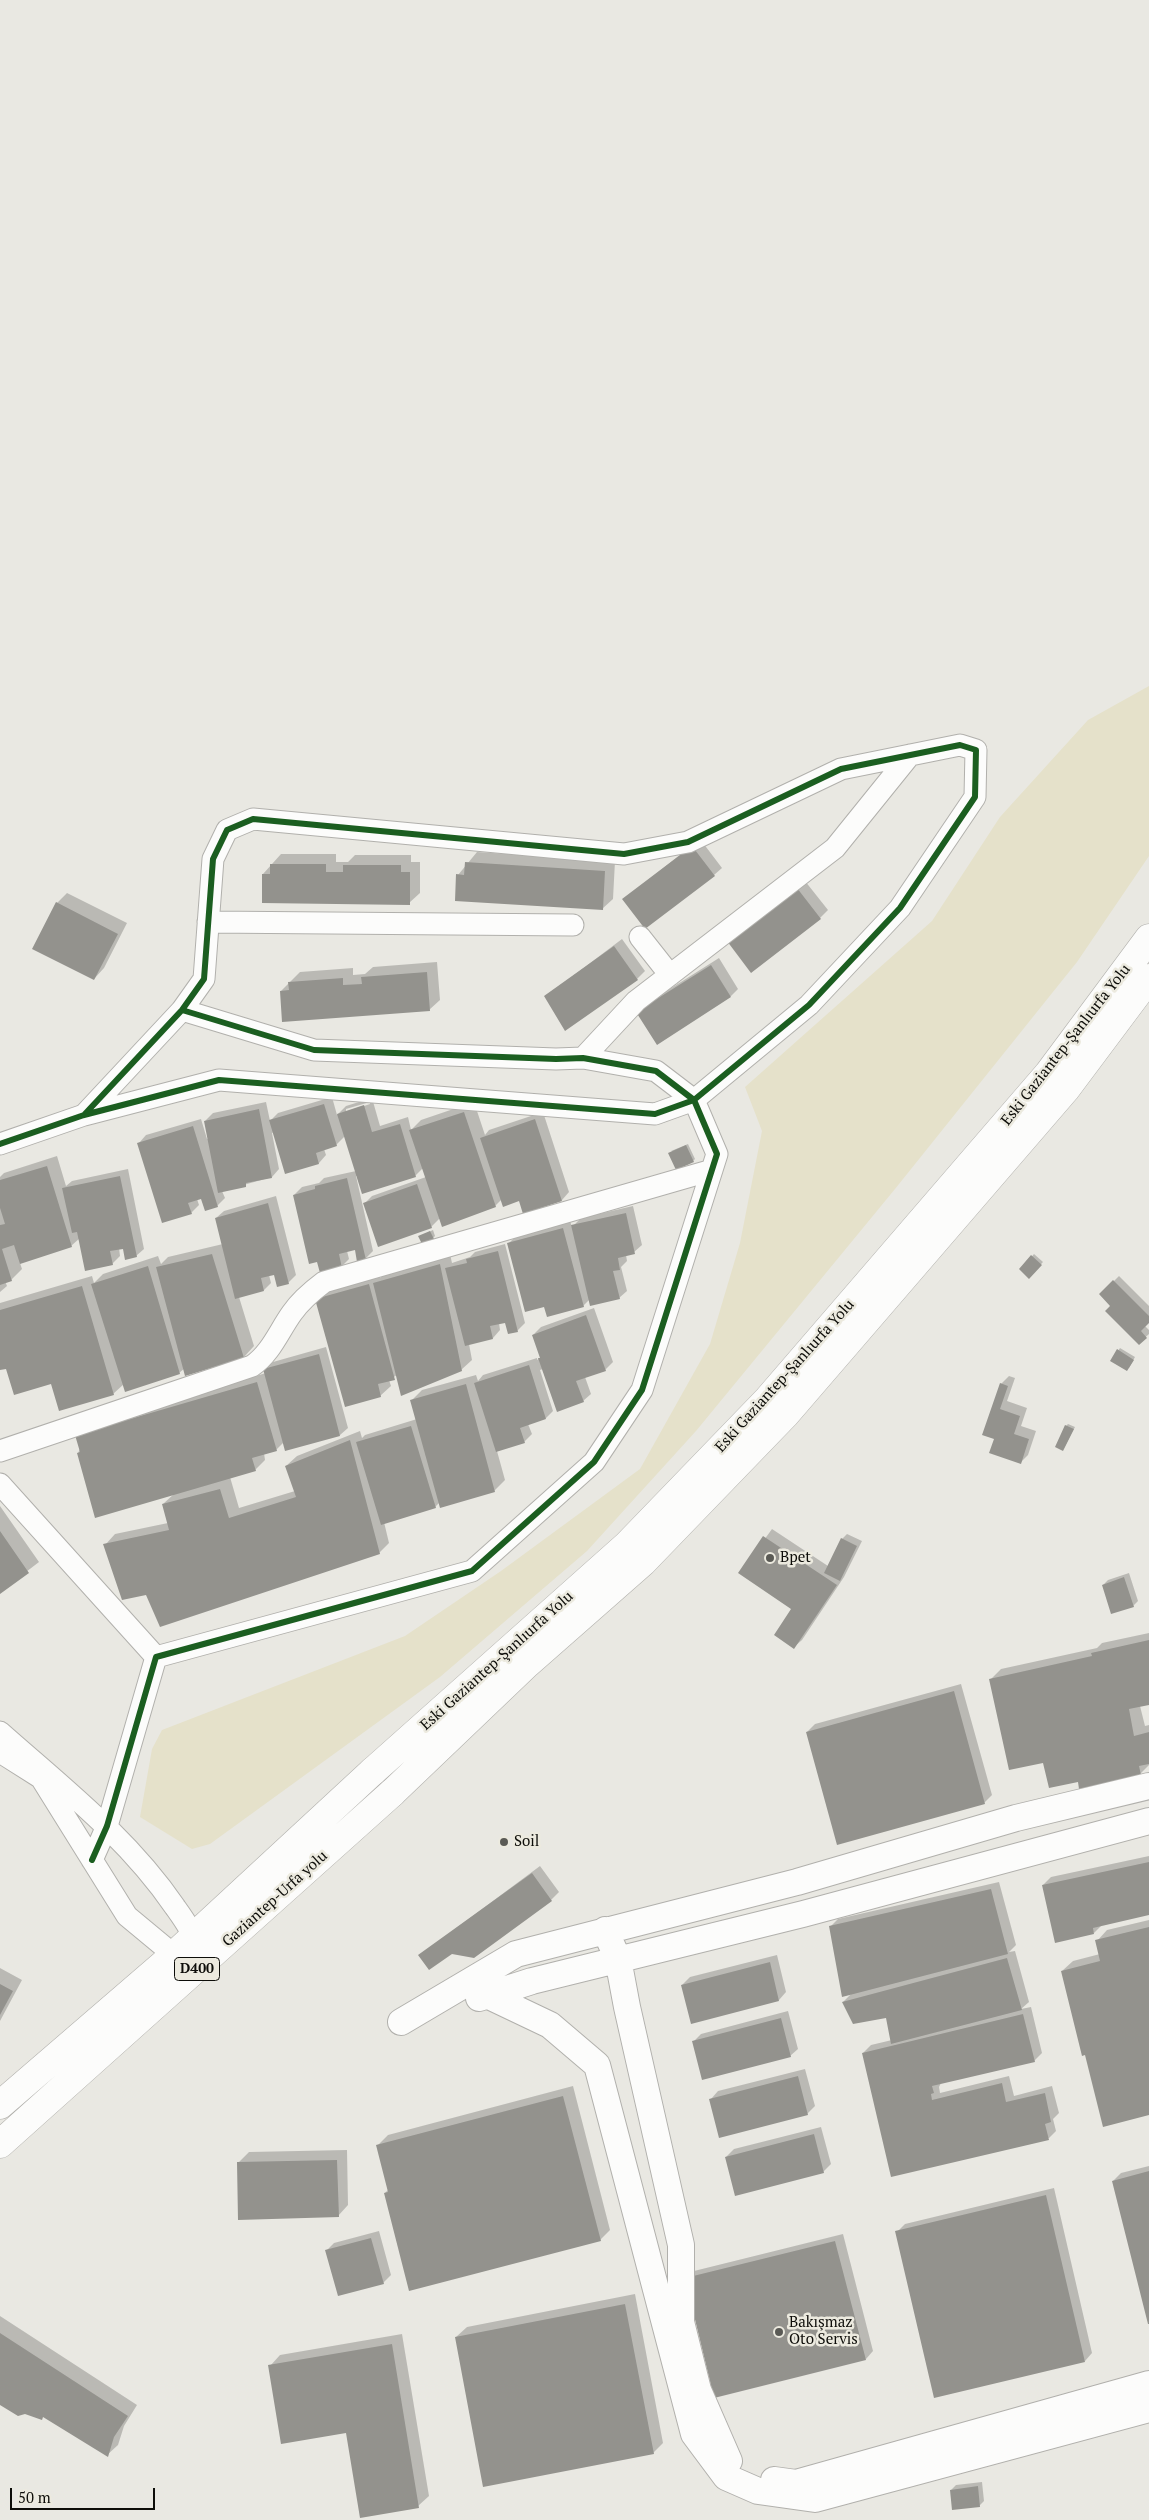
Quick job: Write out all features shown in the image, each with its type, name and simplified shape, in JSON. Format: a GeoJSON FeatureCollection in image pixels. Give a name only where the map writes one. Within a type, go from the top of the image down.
{"type":"FeatureCollection","features":[{"type":"Feature","properties":{"kind":"main road","name":"Eski Gaziantep-Şanlıurfa Yolu"},"geometry":{"type":"LineString","coordinates":[[373,1771],[627,1545],[768,1399],[1048,1074],[1149,938]]}},
{"type":"Feature","properties":{"kind":"main road","name":"Eski Gaziantep-Şanlıurfa Yolu"},"geometry":{"type":"LineString","coordinates":[[392,1793],[527,1664],[643,1562],[785,1415],[1066,1089],[1149,978]]}},
{"type":"Feature","properties":{"kind":"main road","name":"Gaziantep-Urfa yolu"},"geometry":{"type":"LineString","coordinates":[[0,2106],[174,1955],[373,1771]]}},
{"type":"Feature","properties":{"kind":"main road","name":"Gaziantep-Urfa yolu"},"geometry":{"type":"LineString","coordinates":[[0,2144],[199,1968],[392,1793]]}},
{"type":"Feature","properties":{"kind":"street"},"geometry":{"type":"LineString","coordinates":[[0,1144],[84,1115],[220,1080],[655,1114],[694,1100],[809,1005],[900,908],[974,797],[976,750],[960,745],[841,769],[688,842],[624,854],[253,819],[226,830],[213,859],[204,978],[182,1010],[84,1115]]}},
{"type":"Feature","properties":{"kind":"street"},"geometry":{"type":"LineString","coordinates":[[583,1058],[636,1001],[835,848],[910,754]]}},
{"type":"Feature","properties":{"kind":"street"},"geometry":{"type":"LineString","coordinates":[[208,922],[572,925]]}},
{"type":"Feature","properties":{"kind":"street"},"geometry":{"type":"LineString","coordinates":[[640,937],[670,975]]}},
{"type":"Feature","properties":{"kind":"street"},"geometry":{"type":"LineString","coordinates":[[156,1657],[472,1571],[594,1462],[642,1390],[717,1154],[694,1100],[656,1071],[583,1058],[556,1059],[314,1050],[182,1010]]}},
{"type":"Feature","properties":{"kind":"street"},"geometry":{"type":"LineString","coordinates":[[0,1451],[252,1366],[264,1358],[292,1313],[307,1295],[324,1282],[712,1170]]}},
{"type":"Feature","properties":{"kind":"street"},"geometry":{"type":"LineString","coordinates":[[0,1484],[156,1657]]}},
{"type":"Feature","properties":{"kind":"street"},"geometry":{"type":"LineString","coordinates":[[92,1860],[107,1826],[156,1657]]}},
{"type":"Feature","properties":{"kind":"street"},"geometry":{"type":"LineString","coordinates":[[0,1732],[107,1826],[156,1878],[194,1936],[199,1968]]}},
{"type":"Feature","properties":{"kind":"street"},"geometry":{"type":"LineString","coordinates":[[0,1752],[41,1778],[127,1916],[174,1955],[199,1968]]}},
{"type":"Feature","properties":{"kind":"street"},"geometry":{"type":"LineString","coordinates":[[1149,1786],[1016,1818],[797,1882],[516,1954],[401,2022],[487,1995],[618,1959],[803,1914],[1149,1821]]}},
{"type":"Feature","properties":{"kind":"street"},"geometry":{"type":"LineString","coordinates":[[604,1930],[618,1959],[626,2008],[681,2245],[681,2322],[698,2390],[726,2460],[759,2477],[796,2483],[1149,2384]]}},
{"type":"Feature","properties":{"kind":"street"},"geometry":{"type":"LineString","coordinates":[[487,1995],[550,2025],[597,2065],[694,2434],[726,2477],[758,2491],[815,2499],[1149,2409]]}},
{"type":"Feature","properties":{"kind":"shaded area"},"geometry":{"type":"Polygon","coordinates":[[[1149,686],[1149,856],[1077,962],[895,1189],[696,1431],[587,1551],[440,1677],[210,1844],[192,1849],[140,1817],[152,1749],[162,1730],[405,1636],[501,1571],[640,1469],[710,1344],[740,1243],[762,1131],[745,1087],[932,921],[1000,817],[1088,720],[1149,686]]]}},
{"type":"Feature","properties":{"kind":"building"},"geometry":{"type":"Polygon","coordinates":[[[692,846],[715,876],[645,929],[622,899],[692,846]]]}},
{"type":"Feature","properties":{"kind":"building"},"geometry":{"type":"Polygon","coordinates":[[[465,862],[605,871],[603,910],[455,901],[456,874],[464,875],[465,862]]]}},
{"type":"Feature","properties":{"kind":"building"},"geometry":{"type":"Polygon","coordinates":[[[270,864],[326,864],[326,872],[343,872],[343,865],[401,865],[401,872],[410,872],[410,905],[262,903],[262,874],[270,874],[270,864]]]}},
{"type":"Feature","properties":{"kind":"building"},"geometry":{"type":"Polygon","coordinates":[[[797,888],[821,919],[751,973],[727,941],[797,888]]]}},
{"type":"Feature","properties":{"kind":"building"},"geometry":{"type":"Polygon","coordinates":[[[56,902],[118,934],[94,980],[32,949],[56,902]]]}},
{"type":"Feature","properties":{"kind":"building"},"geometry":{"type":"Polygon","coordinates":[[[614,946],[638,980],[565,1031],[544,996],[614,946]]]}},
{"type":"Feature","properties":{"kind":"building"},"geometry":{"type":"Polygon","coordinates":[[[711,965],[731,997],[657,1045],[636,1012],[711,965]]]}},
{"type":"Feature","properties":{"kind":"building"},"geometry":{"type":"Polygon","coordinates":[[[427,972],[430,1011],[282,1022],[280,991],[289,990],[288,982],[343,978],[343,985],[362,984],[361,977],[427,972]]]}},
{"type":"Feature","properties":{"kind":"building"},"geometry":{"type":"Polygon","coordinates":[[[324,1104],[337,1146],[316,1153],[319,1164],[285,1174],[269,1120],[324,1104]]]}},
{"type":"Feature","properties":{"kind":"building"},"geometry":{"type":"Polygon","coordinates":[[[364,1105],[372,1132],[400,1124],[416,1177],[362,1194],[337,1114],[364,1105]]]}},
{"type":"Feature","properties":{"kind":"building"},"geometry":{"type":"Polygon","coordinates":[[[259,1109],[272,1178],[246,1183],[246,1187],[218,1193],[204,1121],[259,1109]]]}},
{"type":"Feature","properties":{"kind":"building"},"geometry":{"type":"Polygon","coordinates":[[[464,1112],[496,1207],[442,1227],[409,1130],[464,1112]]]}},
{"type":"Feature","properties":{"kind":"building"},"geometry":{"type":"Polygon","coordinates":[[[535,1119],[562,1201],[523,1214],[519,1201],[503,1207],[480,1138],[535,1119]]]}},
{"type":"Feature","properties":{"kind":"building"},"geometry":{"type":"Polygon","coordinates":[[[193,1126],[218,1207],[205,1211],[201,1199],[188,1203],[192,1214],[162,1223],[137,1143],[193,1126]]]}},
{"type":"Feature","properties":{"kind":"building"},"geometry":{"type":"Polygon","coordinates":[[[686,1145],[694,1162],[676,1170],[668,1153],[686,1145]]]}},
{"type":"Feature","properties":{"kind":"building"},"geometry":{"type":"Polygon","coordinates":[[[47,1166],[72,1247],[20,1264],[14,1245],[2,1249],[12,1281],[0,1285],[0,1225],[5,1224],[0,1208],[0,1180],[47,1166]]]}},
{"type":"Feature","properties":{"kind":"building"},"geometry":{"type":"Polygon","coordinates":[[[120,1176],[137,1257],[125,1260],[123,1249],[110,1251],[113,1265],[85,1271],[77,1232],[72,1233],[62,1188],[120,1176]]]}},
{"type":"Feature","properties":{"kind":"building"},"geometry":{"type":"Polygon","coordinates":[[[347,1178],[366,1260],[357,1262],[355,1250],[339,1254],[342,1268],[320,1273],[317,1262],[309,1264],[293,1195],[315,1189],[315,1186],[347,1178]]]}},
{"type":"Feature","properties":{"kind":"building"},"geometry":{"type":"Polygon","coordinates":[[[417,1184],[432,1228],[378,1247],[363,1203],[417,1184]]]}},
{"type":"Feature","properties":{"kind":"building"},"geometry":{"type":"Polygon","coordinates":[[[268,1203],[289,1284],[277,1287],[274,1275],[261,1278],[264,1291],[235,1299],[215,1218],[268,1203]]]}},
{"type":"Feature","properties":{"kind":"building"},"geometry":{"type":"Polygon","coordinates":[[[626,1213],[635,1254],[618,1258],[620,1270],[613,1271],[620,1299],[590,1306],[571,1225],[626,1213]]]}},
{"type":"Feature","properties":{"kind":"building"},"geometry":{"type":"Polygon","coordinates":[[[563,1228],[584,1307],[547,1317],[544,1307],[525,1312],[507,1243],[563,1228]]]}},
{"type":"Feature","properties":{"kind":"building"},"geometry":{"type":"Polygon","coordinates":[[[430,1231],[434,1239],[422,1244],[418,1236],[430,1231]]]}},
{"type":"Feature","properties":{"kind":"building"},"geometry":{"type":"Polygon","coordinates":[[[498,1251],[518,1332],[508,1334],[505,1323],[490,1326],[493,1339],[465,1346],[445,1268],[467,1263],[466,1259],[498,1251]]]}},
{"type":"Feature","properties":{"kind":"building"},"geometry":{"type":"Polygon","coordinates":[[[212,1254],[244,1358],[185,1376],[156,1267],[212,1254]]]}},
{"type":"Feature","properties":{"kind":"building"},"geometry":{"type":"Polygon","coordinates":[[[1031,1255],[1042,1265],[1029,1279],[1019,1269],[1031,1255]]]}},
{"type":"Feature","properties":{"kind":"building"},"geometry":{"type":"Polygon","coordinates":[[[440,1264],[462,1371],[401,1396],[373,1283],[440,1264]]]}},
{"type":"Feature","properties":{"kind":"building"},"geometry":{"type":"Polygon","coordinates":[[[148,1266],[180,1374],[125,1392],[91,1284],[148,1266]]]}},
{"type":"Feature","properties":{"kind":"building"},"geometry":{"type":"Polygon","coordinates":[[[1113,1280],[1149,1316],[1149,1323],[1141,1331],[1147,1338],[1139,1345],[1105,1311],[1110,1306],[1099,1294],[1113,1280]]]}},
{"type":"Feature","properties":{"kind":"building"},"geometry":{"type":"Polygon","coordinates":[[[369,1284],[395,1380],[378,1384],[381,1397],[345,1407],[315,1299],[369,1284]]]}},
{"type":"Feature","properties":{"kind":"building"},"geometry":{"type":"Polygon","coordinates":[[[82,1286],[114,1395],[59,1411],[51,1384],[14,1395],[6,1369],[0,1370],[0,1310],[82,1286]]]}},
{"type":"Feature","properties":{"kind":"building"},"geometry":{"type":"Polygon","coordinates":[[[586,1315],[606,1371],[576,1381],[584,1402],[557,1412],[532,1335],[586,1315]]]}},
{"type":"Feature","properties":{"kind":"building"},"geometry":{"type":"Polygon","coordinates":[[[1117,1349],[1134,1360],[1127,1371],[1110,1361],[1117,1349]]]}},
{"type":"Feature","properties":{"kind":"building"},"geometry":{"type":"Polygon","coordinates":[[[319,1354],[340,1436],[285,1451],[263,1369],[319,1354]]]}},
{"type":"Feature","properties":{"kind":"building"},"geometry":{"type":"Polygon","coordinates":[[[529,1365],[546,1419],[520,1428],[525,1443],[496,1452],[474,1383],[529,1365]]]}},
{"type":"Feature","properties":{"kind":"building"},"geometry":{"type":"Polygon","coordinates":[[[257,1382],[277,1451],[252,1458],[256,1471],[95,1518],[77,1453],[80,1452],[75,1435],[257,1382]]]}},
{"type":"Feature","properties":{"kind":"building"},"geometry":{"type":"Polygon","coordinates":[[[1000,1383],[1008,1386],[1000,1409],[1020,1416],[1014,1434],[1029,1439],[1021,1464],[989,1453],[994,1439],[982,1435],[1000,1383]]]}},
{"type":"Feature","properties":{"kind":"building"},"geometry":{"type":"Polygon","coordinates":[[[466,1384],[495,1492],[440,1508],[410,1400],[466,1384]]]}},
{"type":"Feature","properties":{"kind":"building"},"geometry":{"type":"Polygon","coordinates":[[[1065,1425],[1074,1429],[1063,1451],[1055,1447],[1065,1425]]]}},
{"type":"Feature","properties":{"kind":"building"},"geometry":{"type":"Polygon","coordinates":[[[411,1426],[436,1508],[381,1525],[356,1442],[411,1426]]]}},
{"type":"Feature","properties":{"kind":"building"},"geometry":{"type":"Polygon","coordinates":[[[350,1440],[380,1554],[160,1627],[146,1595],[122,1600],[103,1544],[169,1530],[162,1504],[220,1489],[229,1518],[296,1497],[285,1466],[350,1440]]]}},
{"type":"Feature","properties":{"kind":"building"},"geometry":{"type":"Polygon","coordinates":[[[0,1531],[29,1573],[0,1594],[0,1531]]]}},
{"type":"Feature","properties":{"kind":"building"},"geometry":{"type":"Polygon","coordinates":[[[763,1536],[837,1585],[794,1649],[774,1635],[791,1609],[738,1573],[763,1536]]]}},
{"type":"Feature","properties":{"kind":"building"},"geometry":{"type":"Polygon","coordinates":[[[841,1538],[857,1546],[840,1581],[824,1573],[841,1538]]]}},
{"type":"Feature","properties":{"kind":"building"},"geometry":{"type":"Polygon","coordinates":[[[1124,1577],[1134,1607],[1111,1614],[1102,1585],[1124,1577]]]}},
{"type":"Feature","properties":{"kind":"building"},"geometry":{"type":"Polygon","coordinates":[[[1149,1640],[1149,1705],[1129,1709],[1134,1736],[1149,1732],[1149,1764],[1139,1766],[1141,1775],[1079,1789],[1078,1782],[1049,1788],[1043,1763],[1009,1770],[989,1679],[1092,1656],[1091,1653],[1149,1640]]]}},
{"type":"Feature","properties":{"kind":"building"},"geometry":{"type":"Polygon","coordinates":[[[954,1691],[985,1804],[837,1845],[806,1732],[954,1691]]]}},
{"type":"Feature","properties":{"kind":"building"},"geometry":{"type":"Polygon","coordinates":[[[1149,1862],[1149,1915],[1093,1928],[1094,1934],[1055,1943],[1042,1885],[1149,1862]]]}},
{"type":"Feature","properties":{"kind":"building"},"geometry":{"type":"Polygon","coordinates":[[[532,1873],[552,1901],[474,1958],[452,1954],[429,1970],[418,1955],[532,1873]]]}},
{"type":"Feature","properties":{"kind":"building"},"geometry":{"type":"Polygon","coordinates":[[[991,1889],[1008,1954],[842,1997],[829,1926],[991,1889]]]}},
{"type":"Feature","properties":{"kind":"building"},"geometry":{"type":"Polygon","coordinates":[[[1149,1927],[1149,2115],[1103,2127],[1085,2055],[1082,2056],[1061,1971],[1100,1961],[1095,1940],[1149,1927]]]}},
{"type":"Feature","properties":{"kind":"building"},"geometry":{"type":"Polygon","coordinates":[[[1007,1958],[1022,2010],[891,2044],[886,2018],[853,2024],[842,2002],[1007,1958]]]}},
{"type":"Feature","properties":{"kind":"building"},"geometry":{"type":"Polygon","coordinates":[[[770,1962],[779,2001],[691,2024],[681,1985],[770,1962]]]}},
{"type":"Feature","properties":{"kind":"building"},"geometry":{"type":"Polygon","coordinates":[[[0,1984],[13,1991],[0,2015],[0,1984]]]}},
{"type":"Feature","properties":{"kind":"building"},"geometry":{"type":"Polygon","coordinates":[[[1023,2014],[1035,2062],[932,2086],[934,2093],[931,2094],[932,2100],[1002,2083],[1006,2102],[1045,2093],[1051,2122],[1045,2124],[1049,2140],[891,2177],[862,2053],[1023,2014]]]}},
{"type":"Feature","properties":{"kind":"building"},"geometry":{"type":"Polygon","coordinates":[[[781,2018],[791,2057],[702,2080],[692,2041],[781,2018]]]}},
{"type":"Feature","properties":{"kind":"building"},"geometry":{"type":"Polygon","coordinates":[[[798,2076],[808,2115],[719,2138],[709,2099],[798,2076]]]}},
{"type":"Feature","properties":{"kind":"building"},"geometry":{"type":"Polygon","coordinates":[[[563,2096],[601,2241],[409,2291],[384,2193],[388,2192],[376,2145],[563,2096]]]}},
{"type":"Feature","properties":{"kind":"building"},"geometry":{"type":"Polygon","coordinates":[[[814,2134],[824,2173],[735,2196],[725,2157],[814,2134]]]}},
{"type":"Feature","properties":{"kind":"building"},"geometry":{"type":"Polygon","coordinates":[[[337,2160],[339,2217],[238,2220],[237,2162],[337,2160]]]}},
{"type":"Feature","properties":{"kind":"building"},"geometry":{"type":"Polygon","coordinates":[[[1149,2171],[1149,2324],[1148,2324],[1112,2181],[1149,2171]]]}},
{"type":"Feature","properties":{"kind":"building"},"geometry":{"type":"Polygon","coordinates":[[[1046,2195],[1085,2362],[934,2398],[895,2231],[1046,2195]]]}},
{"type":"Feature","properties":{"kind":"building"},"geometry":{"type":"Polygon","coordinates":[[[371,2238],[384,2284],[338,2296],[325,2250],[371,2238]]]}},
{"type":"Feature","properties":{"kind":"building","name":"Bakışmaz Oto Servis"},"geometry":{"type":"Polygon","coordinates":[[[835,2241],[866,2360],[714,2398],[685,2278],[835,2241]]]}},
{"type":"Feature","properties":{"kind":"building"},"geometry":{"type":"Polygon","coordinates":[[[625,2304],[654,2454],[483,2487],[455,2337],[625,2304]]]}},
{"type":"Feature","properties":{"kind":"building"},"geometry":{"type":"Polygon","coordinates":[[[0,2333],[128,2416],[114,2437],[108,2457],[43,2417],[42,2420],[25,2414],[18,2416],[0,2405],[0,2333]]]}},
{"type":"Feature","properties":{"kind":"building"},"geometry":{"type":"Polygon","coordinates":[[[392,2344],[419,2508],[360,2518],[346,2433],[281,2444],[268,2365],[392,2344]]]}},
{"type":"Feature","properties":{"kind":"building"},"geometry":{"type":"Polygon","coordinates":[[[978,2486],[980,2507],[952,2510],[950,2490],[978,2486]]]}},
{"type":"Feature","properties":{"kind":"cycle path"},"geometry":{"type":"LineString","coordinates":[[0,1144],[84,1115],[219,1080],[655,1114],[694,1100],[809,1005],[900,908],[975,797],[976,750],[960,745],[841,769],[688,842],[624,854],[253,819],[227,830],[213,859],[204,979],[182,1010],[84,1115]]}},
{"type":"Feature","properties":{"kind":"cycle path"},"geometry":{"type":"LineString","coordinates":[[92,1860],[107,1826],[156,1657],[472,1571],[594,1462],[642,1390],[717,1154],[694,1100],[656,1071],[583,1058],[556,1059],[314,1050],[182,1010]]}},
{"type":"Feature","properties":{"kind":"place","name":"Bpet"},"geometry":{"type":"Point","coordinates":[770,1558]}},
{"type":"Feature","properties":{"kind":"place","name":"Soil"},"geometry":{"type":"Point","coordinates":[504,1842]}},
{"type":"Feature","properties":{"kind":"place","name":"Bakışmaz Oto Servis"},"geometry":{"type":"Point","coordinates":[779,2332]}}]}
